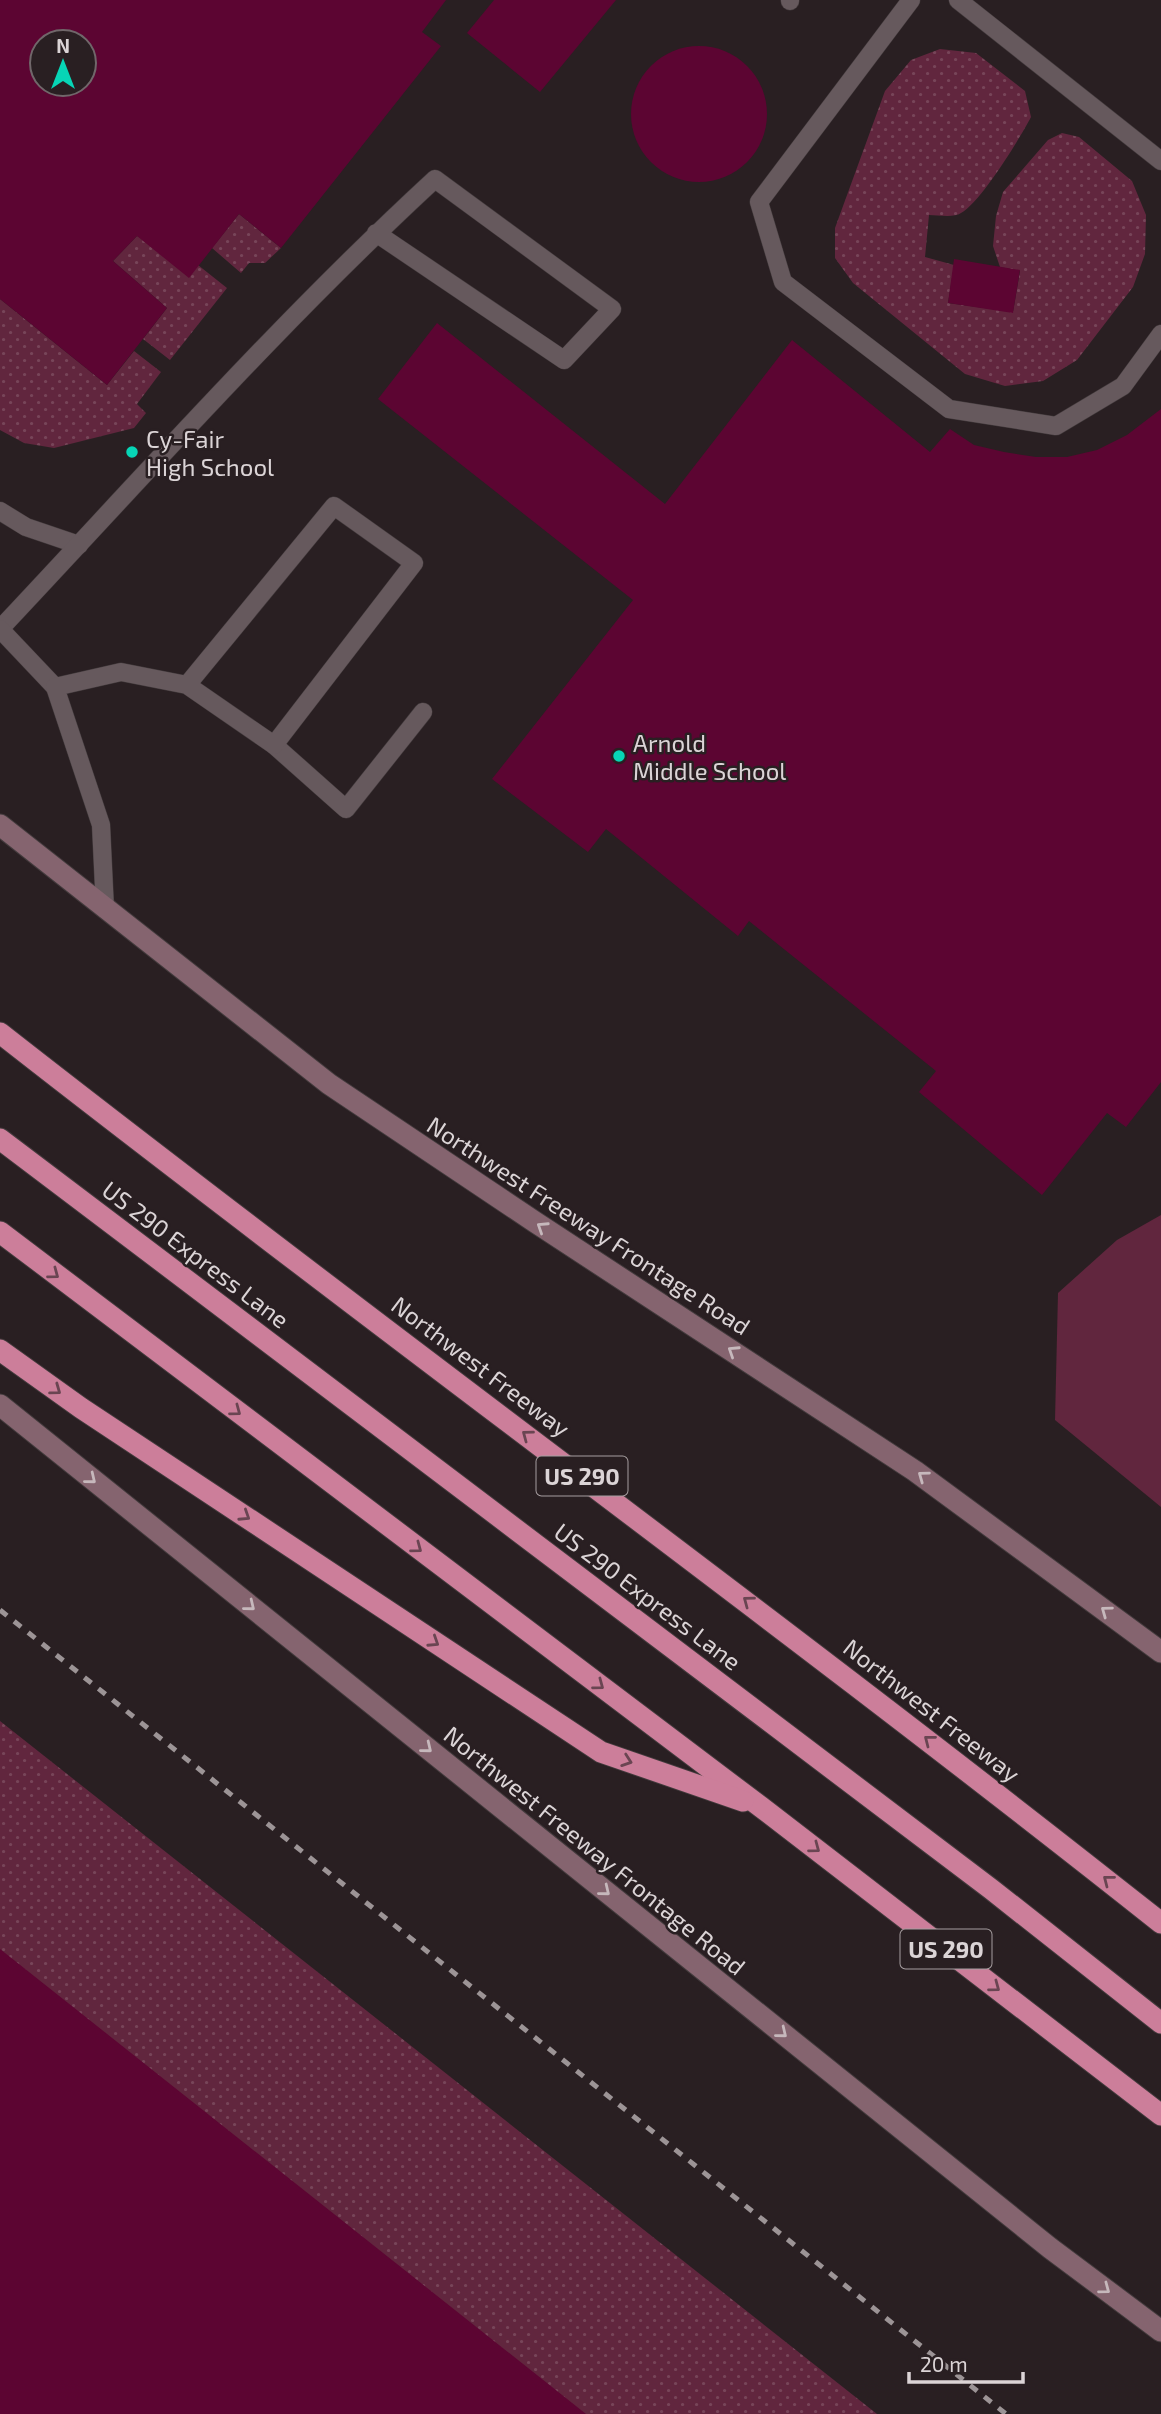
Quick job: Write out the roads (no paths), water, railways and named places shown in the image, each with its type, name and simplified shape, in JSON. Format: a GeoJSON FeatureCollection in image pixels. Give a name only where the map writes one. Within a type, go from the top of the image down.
{"type":"FeatureCollection","features":[{"type":"Feature","properties":{"kind":"highway","name":"Northwest Freeway"},"geometry":{"type":"LineString","coordinates":[[0,1033],[819,1656],[1161,1923]]}},
{"type":"Feature","properties":{"kind":"highway","name":"US 290 Express Lane"},"geometry":{"type":"LineString","coordinates":[[0,1139],[969,1872],[1161,2023]]}},
{"type":"Feature","properties":{"kind":"highway","name":"US 290"},"geometry":{"type":"LineString","coordinates":[[0,1232],[761,1807],[1161,2115]]}},
{"type":"Feature","properties":{"kind":"highway"},"geometry":{"type":"LineString","coordinates":[[0,1350],[81,1408],[601,1752],[761,1807]]}},
{"type":"Feature","properties":{"kind":"main road","name":"Northwest Freeway Frontage Road"},"geometry":{"type":"LineString","coordinates":[[0,825],[329,1084],[535,1223],[915,1471],[1161,1652]]}},
{"type":"Feature","properties":{"kind":"main road","name":"Northwest Freeway Frontage Road"},"geometry":{"type":"LineString","coordinates":[[0,1405],[1039,2240],[1161,2331]]}},
{"type":"Feature","properties":{"kind":"lane"},"geometry":{"type":"LineString","coordinates":[[911,0],[759,202],[783,282],[949,409],[1056,426],[1123,386],[1161,334]]}},
{"type":"Feature","properties":{"kind":"lane"},"geometry":{"type":"LineString","coordinates":[[958,0],[1161,161]]}},
{"type":"Feature","properties":{"kind":"lane"},"geometry":{"type":"LineString","coordinates":[[105,909],[101,825],[55,687],[0,629],[201,414],[376,233],[435,179],[612,309],[564,360],[376,233]]}},
{"type":"Feature","properties":{"kind":"lane"},"geometry":{"type":"LineString","coordinates":[[187,685],[334,506],[414,563],[274,745]]}},
{"type":"Feature","properties":{"kind":"lane"},"geometry":{"type":"LineString","coordinates":[[0,511],[26,527],[79,545]]}},
{"type":"Feature","properties":{"kind":"lane"},"geometry":{"type":"LineString","coordinates":[[55,687],[121,672],[187,685],[274,745],[346,809],[423,712]]}},
{"type":"Feature","properties":{"kind":"railway"},"geometry":{"type":"LineString","coordinates":[[0,1610],[1006,2414]]}},
{"type":"Feature","properties":{"kind":"place","name":"Cy-Fair High School"},"geometry":{"type":"Point","coordinates":[132,452]}},
{"type":"Feature","properties":{"kind":"place","name":"Arnold Middle School"},"geometry":{"type":"Point","coordinates":[619,756]}}]}
